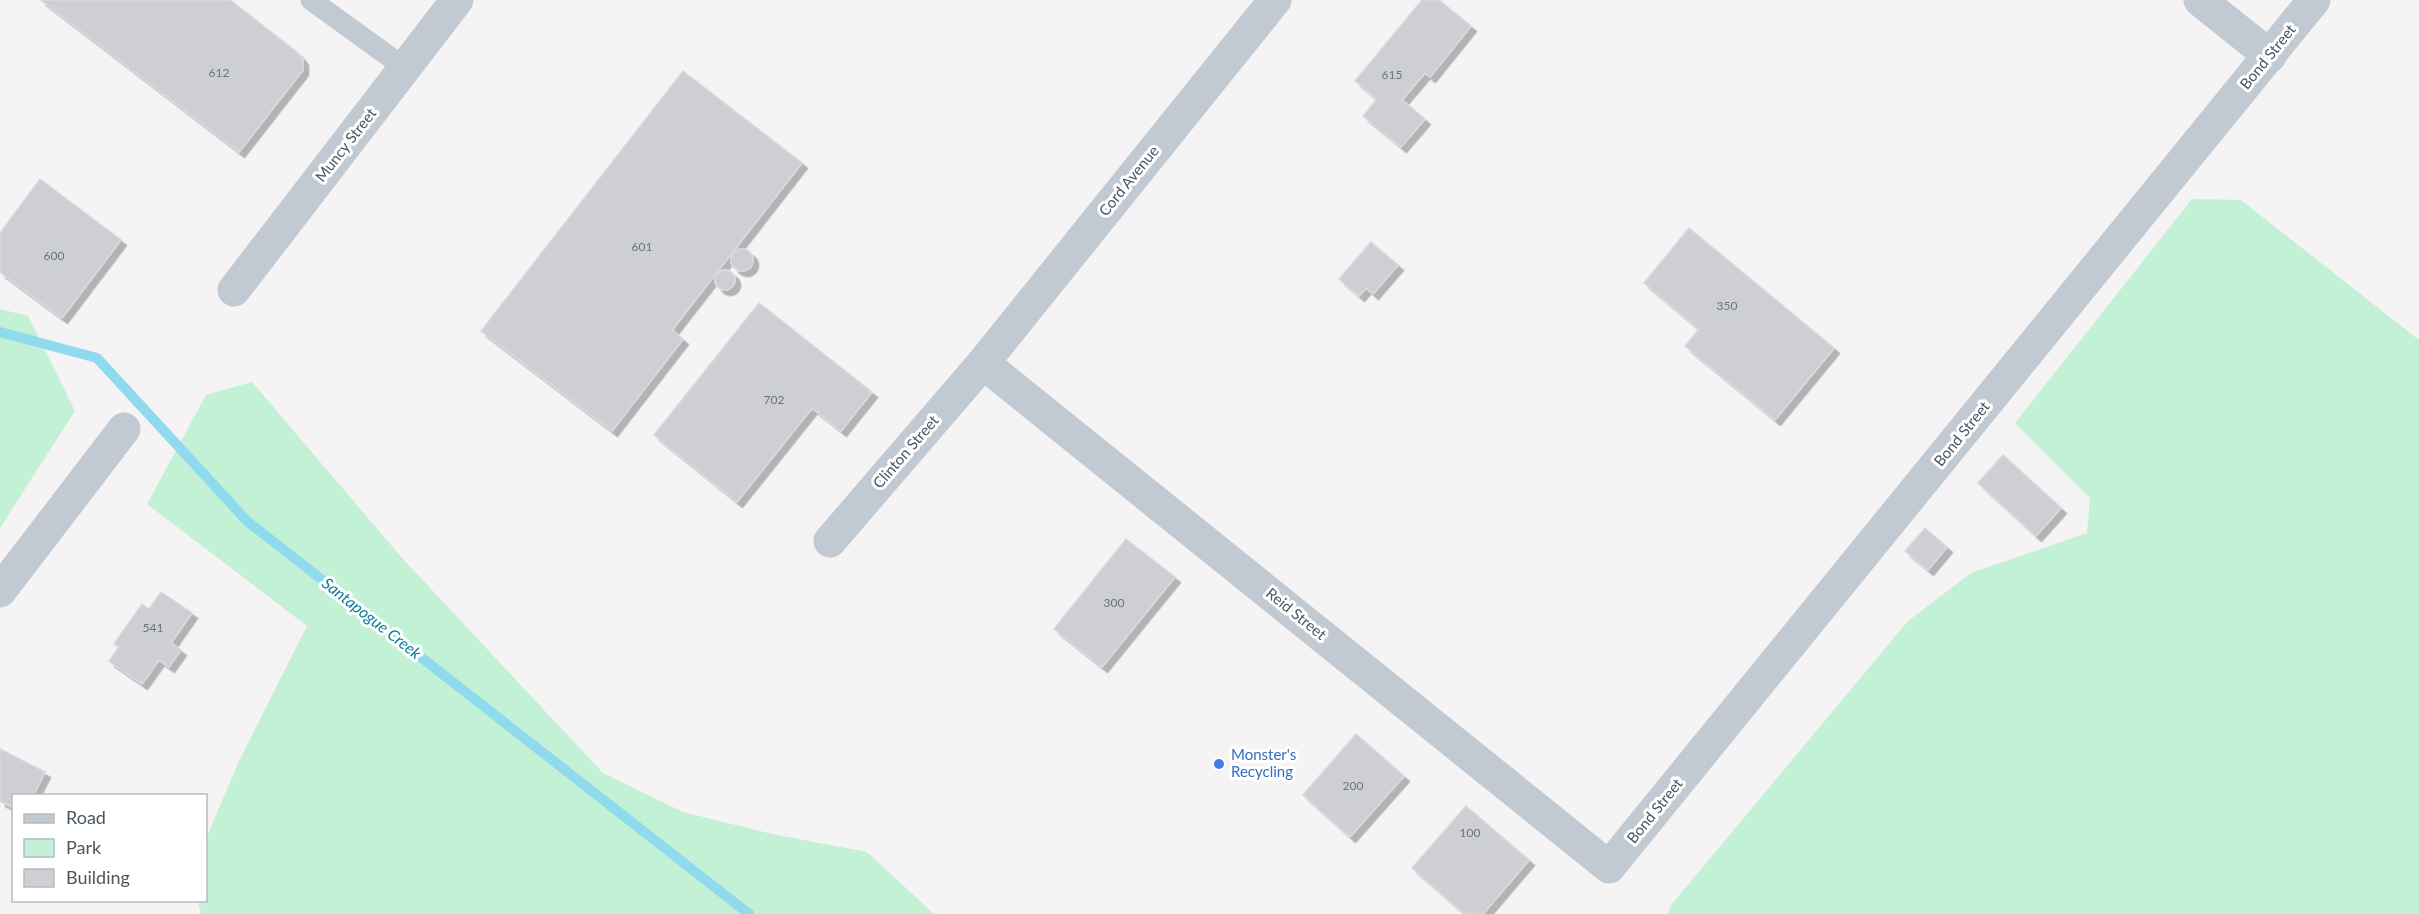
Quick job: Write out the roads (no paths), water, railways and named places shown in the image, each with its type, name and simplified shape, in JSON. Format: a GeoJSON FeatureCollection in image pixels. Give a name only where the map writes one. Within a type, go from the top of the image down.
{"type":"FeatureCollection","features":[{"type":"Feature","properties":{"kind":"street","name":"Muncy Street"},"geometry":{"type":"LineString","coordinates":[[234,290],[458,0]]}},
{"type":"Feature","properties":{"kind":"street","name":"Cord Avenue"},"geometry":{"type":"LineString","coordinates":[[983,363],[1275,0]]}},
{"type":"Feature","properties":{"kind":"street"},"geometry":{"type":"LineString","coordinates":[[2200,0],[2270,56]]}},
{"type":"Feature","properties":{"kind":"street","name":"Bond Street"},"geometry":{"type":"LineString","coordinates":[[1609,867],[2314,0]]}},
{"type":"Feature","properties":{"kind":"street","name":"Clinton Street"},"geometry":{"type":"LineString","coordinates":[[830,541],[983,363]]}},
{"type":"Feature","properties":{"kind":"street","name":"Reid Street"},"geometry":{"type":"LineString","coordinates":[[983,363],[1609,867]]}},
{"type":"Feature","properties":{"kind":"street"},"geometry":{"type":"LineString","coordinates":[[0,591],[124,429]]}},
{"type":"Feature","properties":{"kind":"lane"},"geometry":{"type":"LineString","coordinates":[[311,0],[405,68]]}},
{"type":"Feature","properties":{"kind":"waterway","name":"Santapogue Creek"},"geometry":{"type":"LineString","coordinates":[[0,332],[97,358],[247,521],[749,914]]}},
{"type":"Feature","properties":{"kind":"place","name":"Monster's Recycling"},"geometry":{"type":"Point","coordinates":[1219,764]}}]}
